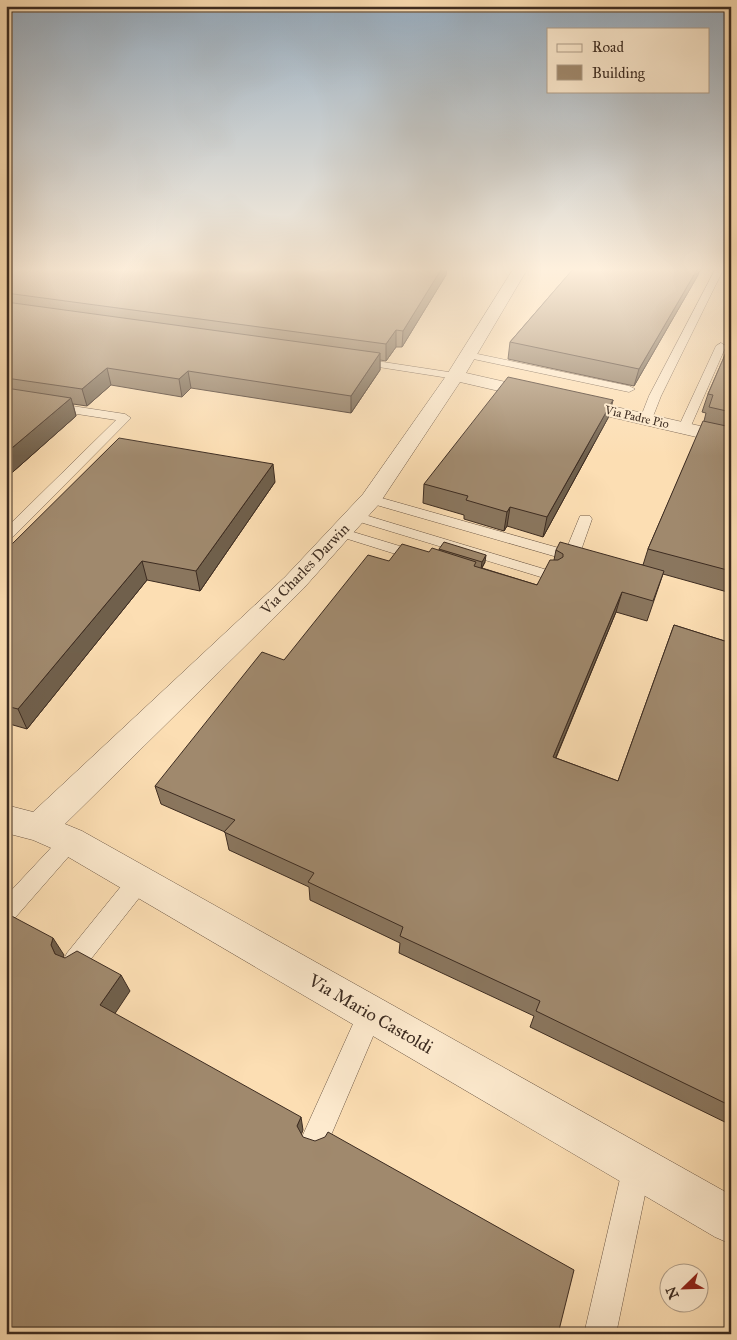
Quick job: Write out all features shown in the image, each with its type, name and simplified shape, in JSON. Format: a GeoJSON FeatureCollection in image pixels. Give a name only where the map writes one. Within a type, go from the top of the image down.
{"type":"FeatureCollection","features":[{"type":"Feature","properties":{"kind":"street","name":"Via Charles Darwin"},"geometry":{"type":"LineString","coordinates":[[39,830],[294,583],[355,516],[455,376],[483,331]]}},
{"type":"Feature","properties":{"kind":"street","name":"Via Padre Pio"},"geometry":{"type":"LineString","coordinates":[[455,376],[731,439]]}},
{"type":"Feature","properties":{"kind":"street","name":"Via Mario Castoldi"},"geometry":{"type":"LineString","coordinates":[[39,830],[139,881],[731,1220]]}},
{"type":"Feature","properties":{"kind":"lane"},"geometry":{"type":"LineString","coordinates":[[646,419],[655,396],[688,331]]}},
{"type":"Feature","properties":{"kind":"lane"},"geometry":{"type":"LineString","coordinates":[[684,428],[720,346]]}},
{"type":"Feature","properties":{"kind":"lane"},"geometry":{"type":"LineString","coordinates":[[468,355],[629,389]]}},
{"type":"Feature","properties":{"kind":"lane"},"geometry":{"type":"LineString","coordinates":[[347,359],[455,376]]}},
{"type":"Feature","properties":{"kind":"lane"},"geometry":{"type":"LineString","coordinates":[[6,400],[125,418],[6,536]]}},
{"type":"Feature","properties":{"kind":"lane"},"geometry":{"type":"LineString","coordinates":[[355,516],[571,556],[585,519]]}},
{"type":"Feature","properties":{"kind":"lane"},"geometry":{"type":"LineString","coordinates":[[355,516],[435,562]]}},
{"type":"Feature","properties":{"kind":"lane"},"geometry":{"type":"LineString","coordinates":[[355,516],[514,572],[549,575]]}},
{"type":"Feature","properties":{"kind":"lane"},"geometry":{"type":"LineString","coordinates":[[6,912],[39,830]]}},
{"type":"Feature","properties":{"kind":"lane"},"geometry":{"type":"LineString","coordinates":[[75,961],[139,881]]}},
{"type":"Feature","properties":{"kind":"lane"},"geometry":{"type":"LineString","coordinates":[[316,1137],[371,1013]]}},
{"type":"Feature","properties":{"kind":"lane"},"geometry":{"type":"LineString","coordinates":[[600,1334],[637,1166]]}},
{"type":"Feature","properties":{"kind":"building"},"geometry":{"type":"Polygon","coordinates":[[[6,331],[215,331],[380,353],[351,396],[188,371],[179,379],[107,368],[82,389],[6,378],[6,331]]]}},
{"type":"Feature","properties":{"kind":"building"},"geometry":{"type":"Polygon","coordinates":[[[286,331],[396,331],[386,344],[286,331]]]}},
{"type":"Feature","properties":{"kind":"building"},"geometry":{"type":"Polygon","coordinates":[[[520,331],[661,331],[639,369],[510,342],[520,331]]]}},
{"type":"Feature","properties":{"kind":"building"},"geometry":{"type":"Polygon","coordinates":[[[731,341],[731,412],[709,407],[713,395],[708,394],[731,341]]]}},
{"type":"Feature","properties":{"kind":"building"},"geometry":{"type":"Polygon","coordinates":[[[508,377],[613,400],[547,517],[510,507],[507,512],[466,500],[468,496],[424,484],[508,377]]]}},
{"type":"Feature","properties":{"kind":"building"},"geometry":{"type":"Polygon","coordinates":[[[6,388],[71,398],[6,453],[6,388]]]}},
{"type":"Feature","properties":{"kind":"building"},"geometry":{"type":"Polygon","coordinates":[[[703,421],[731,427],[731,571],[648,549],[703,421]]]}},
{"type":"Feature","properties":{"kind":"building"},"geometry":{"type":"Polygon","coordinates":[[[119,438],[273,464],[196,571],[142,561],[18,709],[6,706],[6,550],[119,438]]]}},
{"type":"Feature","properties":{"kind":"building"},"geometry":{"type":"Polygon","coordinates":[[[444,542],[486,555],[482,562],[439,549],[444,542]]]}},
{"type":"Feature","properties":{"kind":"building"},"geometry":{"type":"Polygon","coordinates":[[[560,542],[664,571],[653,601],[622,592],[553,757],[618,781],[674,625],[731,643],[731,1106],[536,1011],[540,1001],[400,936],[403,927],[308,882],[314,873],[224,832],[235,820],[155,786],[262,652],[284,660],[368,555],[389,561],[402,544],[429,552],[432,548],[476,562],[474,566],[537,585],[550,560],[558,560],[563,557],[563,554],[556,550],[560,542]]]}},
{"type":"Feature","properties":{"kind":"building"},"geometry":{"type":"Polygon","coordinates":[[[6,913],[53,938],[51,945],[55,954],[65,958],[77,951],[121,975],[100,1005],[301,1117],[297,1126],[303,1137],[315,1141],[325,1137],[328,1132],[574,1270],[558,1334],[6,1334],[6,913]]]}}]}
